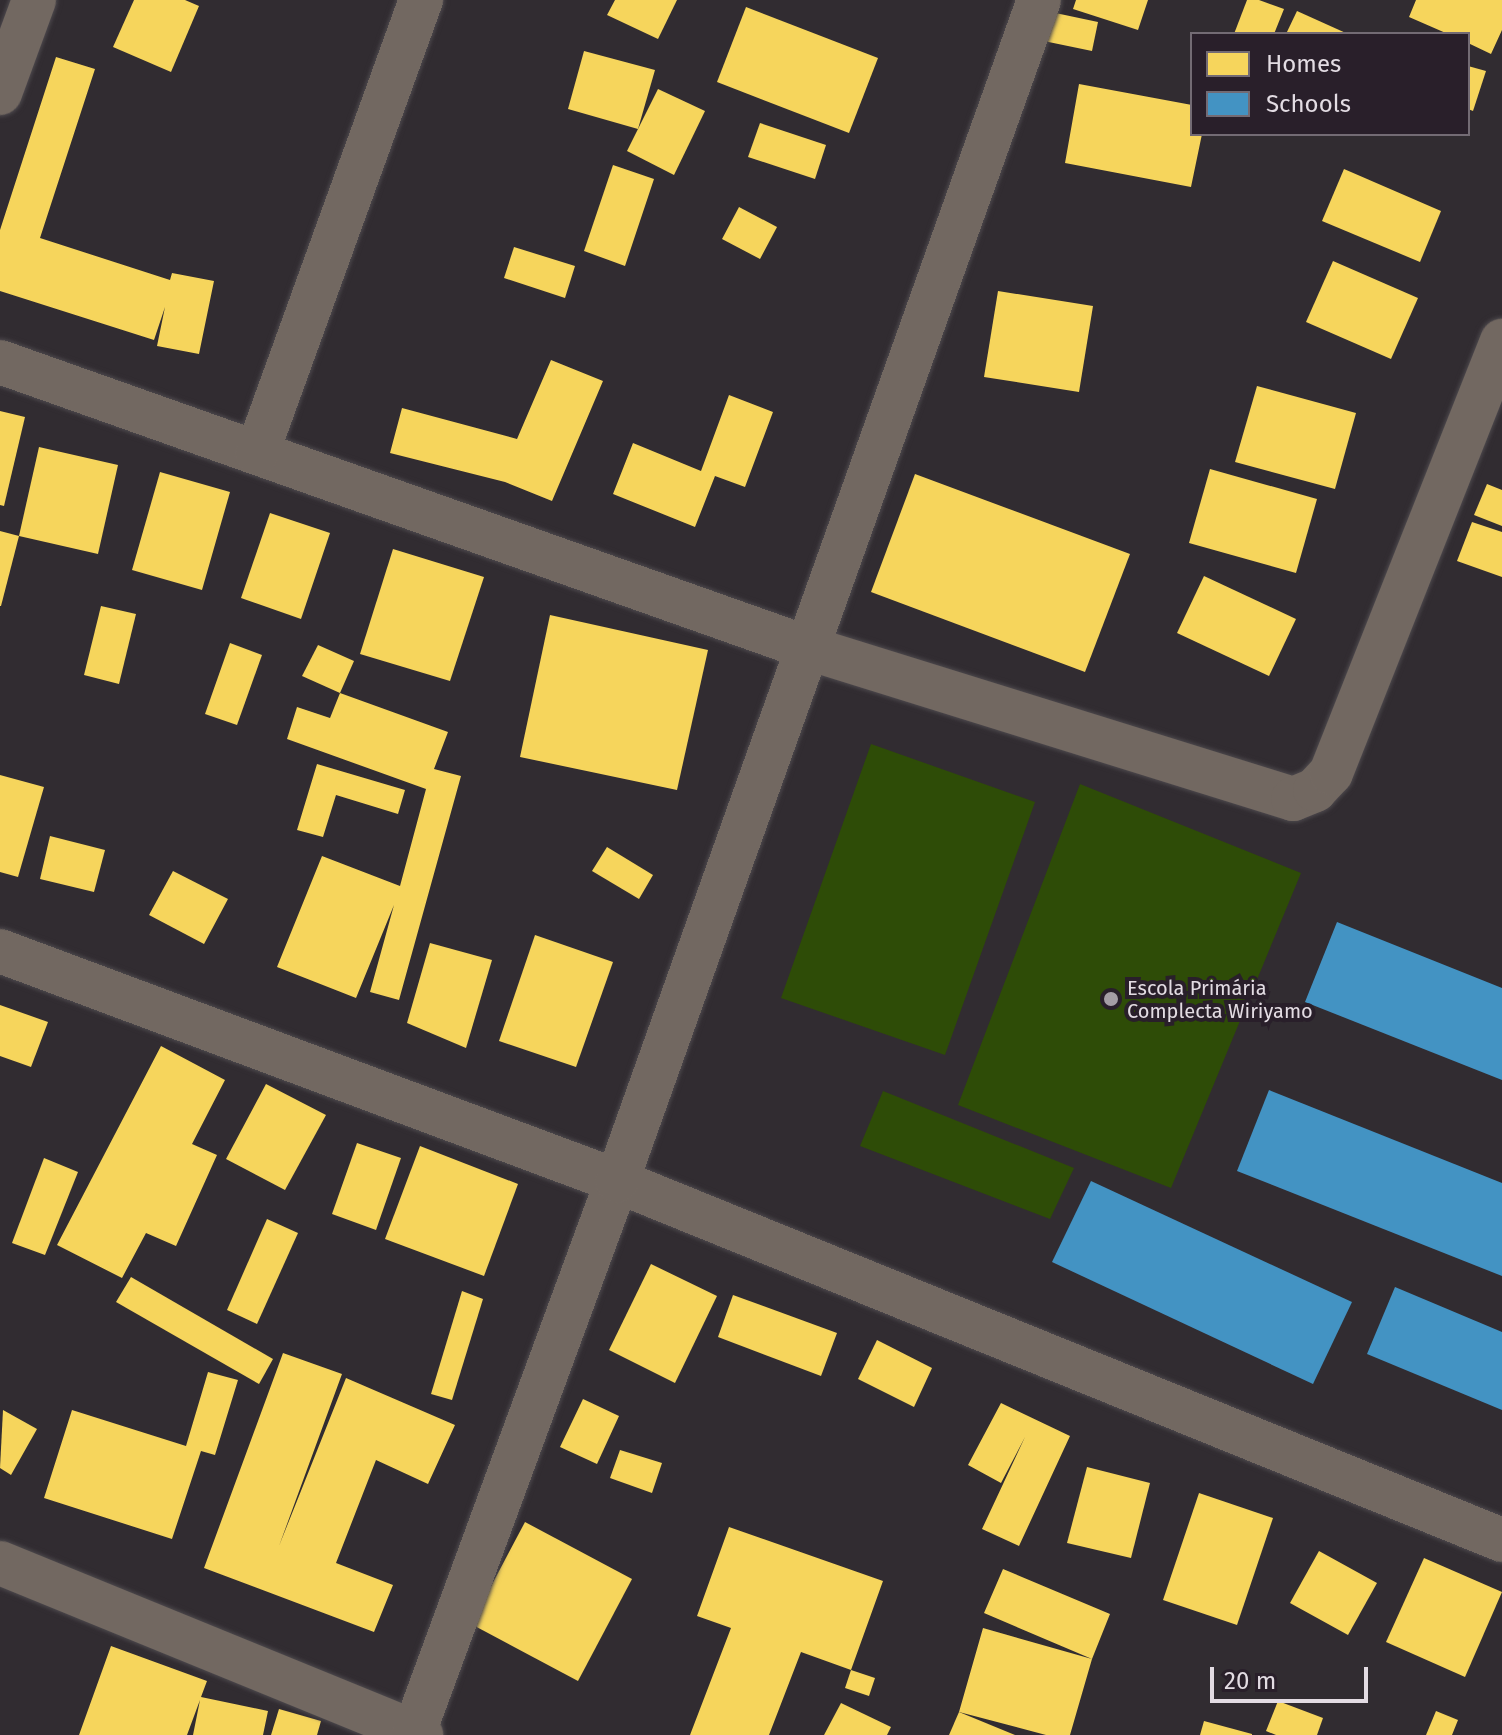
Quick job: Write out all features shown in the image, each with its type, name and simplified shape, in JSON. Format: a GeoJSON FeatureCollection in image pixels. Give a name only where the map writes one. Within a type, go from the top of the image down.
{"type":"FeatureCollection","features":[{"type":"Feature","properties":{"kind":"street"},"geometry":{"type":"LineString","coordinates":[[0,93],[34,0]]}},
{"type":"Feature","properties":{"kind":"street"},"geometry":{"type":"LineString","coordinates":[[257,453],[421,0]]}},
{"type":"Feature","properties":{"kind":"street"},"geometry":{"type":"LineString","coordinates":[[0,1563],[416,1734],[1039,0]]}},
{"type":"Feature","properties":{"kind":"street"},"geometry":{"type":"LineString","coordinates":[[0,362],[808,648],[1293,799],[1315,790],[1331,773],[1502,341]]}},
{"type":"Feature","properties":{"kind":"street"},"geometry":{"type":"LineString","coordinates":[[0,951],[617,1181],[1502,1540]]}},
{"type":"Feature","properties":{"kind":"green space"},"geometry":{"type":"Polygon","coordinates":[[[871,744],[1035,802],[945,1055],[781,998],[871,744]]]}},
{"type":"Feature","properties":{"kind":"green space"},"geometry":{"type":"Polygon","coordinates":[[[1080,784],[1301,873],[1171,1188],[958,1105],[1080,784]]]}},
{"type":"Feature","properties":{"kind":"green space"},"geometry":{"type":"Polygon","coordinates":[[[883,1091],[1074,1168],[1050,1219],[860,1146],[883,1091]]]}},
{"type":"Feature","properties":{"kind":"building: Homes"},"geometry":{"type":"Polygon","coordinates":[[[134,0],[185,0],[199,6],[171,72],[113,47],[134,0]]]}},
{"type":"Feature","properties":{"kind":"building: Homes"},"geometry":{"type":"Polygon","coordinates":[[[615,0],[677,0],[658,39],[607,15],[615,0]]]}},
{"type":"Feature","properties":{"kind":"building: Homes"},"geometry":{"type":"Polygon","coordinates":[[[1076,0],[1148,0],[1138,30],[1073,9],[1076,0]]]}},
{"type":"Feature","properties":{"kind":"building: Homes"},"geometry":{"type":"Polygon","coordinates":[[[1247,0],[1259,0],[1284,9],[1275,32],[1235,32],[1247,0]]]}},
{"type":"Feature","properties":{"kind":"building: Homes"},"geometry":{"type":"Polygon","coordinates":[[[1416,0],[1502,0],[1502,30],[1491,54],[1470,44],[1470,32],[1443,32],[1409,17],[1416,0]]]}},
{"type":"Feature","properties":{"kind":"building: Homes"},"geometry":{"type":"Polygon","coordinates":[[[746,7],[878,58],[849,133],[717,82],[746,7]]]}},
{"type":"Feature","properties":{"kind":"building: Homes"},"geometry":{"type":"Polygon","coordinates":[[[1046,11],[1098,22],[1092,51],[1039,40],[1046,11]]]}},
{"type":"Feature","properties":{"kind":"building: Homes"},"geometry":{"type":"Polygon","coordinates":[[[1297,11],[1344,32],[1287,32],[1297,11]]]}},
{"type":"Feature","properties":{"kind":"building: Homes"},"geometry":{"type":"Polygon","coordinates":[[[584,51],[655,70],[638,129],[568,109],[584,51]]]}},
{"type":"Feature","properties":{"kind":"building: Homes"},"geometry":{"type":"Polygon","coordinates":[[[56,57],[95,69],[40,238],[170,280],[172,273],[214,281],[199,354],[157,346],[165,307],[154,340],[0,291],[0,230],[56,57]]]}},
{"type":"Feature","properties":{"kind":"building: Homes"},"geometry":{"type":"Polygon","coordinates":[[[1470,67],[1486,71],[1473,111],[1470,110],[1470,67]]]}},
{"type":"Feature","properties":{"kind":"building: Homes"},"geometry":{"type":"Polygon","coordinates":[[[1079,84],[1190,105],[1190,136],[1202,136],[1191,187],[1065,163],[1079,84]]]}},
{"type":"Feature","properties":{"kind":"building: Homes"},"geometry":{"type":"Polygon","coordinates":[[[658,89],[705,111],[674,175],[627,151],[658,89]]]}},
{"type":"Feature","properties":{"kind":"building: Homes"},"geometry":{"type":"Polygon","coordinates":[[[760,123],[826,145],[815,179],[748,157],[760,123]]]}},
{"type":"Feature","properties":{"kind":"building: Homes"},"geometry":{"type":"Polygon","coordinates":[[[613,165],[654,179],[625,266],[584,251],[613,165]]]}},
{"type":"Feature","properties":{"kind":"building: Homes"},"geometry":{"type":"Polygon","coordinates":[[[1344,169],[1441,211],[1420,262],[1322,221],[1344,169]]]}},
{"type":"Feature","properties":{"kind":"building: Homes"},"geometry":{"type":"Polygon","coordinates":[[[739,207],[777,227],[760,259],[722,239],[739,207]]]}},
{"type":"Feature","properties":{"kind":"building: Homes"},"geometry":{"type":"Polygon","coordinates":[[[514,247],[575,266],[565,298],[504,278],[514,247]]]}},
{"type":"Feature","properties":{"kind":"building: Homes"},"geometry":{"type":"Polygon","coordinates":[[[1333,261],[1418,298],[1391,359],[1306,322],[1333,261]]]}},
{"type":"Feature","properties":{"kind":"building: Homes"},"geometry":{"type":"Polygon","coordinates":[[[998,291],[1093,306],[1079,392],[984,377],[998,291]]]}},
{"type":"Feature","properties":{"kind":"building: Homes"},"geometry":{"type":"Polygon","coordinates":[[[551,360],[603,381],[552,501],[505,482],[390,453],[402,408],[517,439],[551,360]]]}},
{"type":"Feature","properties":{"kind":"building: Homes"},"geometry":{"type":"Polygon","coordinates":[[[1257,386],[1356,413],[1335,489],[1235,462],[1257,386]]]}},
{"type":"Feature","properties":{"kind":"building: Homes"},"geometry":{"type":"Polygon","coordinates":[[[729,395],[773,412],[745,487],[715,476],[695,527],[613,494],[633,443],[701,471],[729,395]]]}},
{"type":"Feature","properties":{"kind":"building: Homes"},"geometry":{"type":"Polygon","coordinates":[[[0,411],[25,417],[4,506],[0,505],[0,411]]]}},
{"type":"Feature","properties":{"kind":"building: Homes"},"geometry":{"type":"Polygon","coordinates":[[[39,447],[118,465],[98,554],[19,536],[39,447]]]}},
{"type":"Feature","properties":{"kind":"building: Homes"},"geometry":{"type":"Polygon","coordinates":[[[1210,469],[1317,499],[1296,573],[1189,543],[1210,469]]]}},
{"type":"Feature","properties":{"kind":"building: Homes"},"geometry":{"type":"Polygon","coordinates":[[[160,472],[230,492],[202,590],[132,570],[160,472]]]}},
{"type":"Feature","properties":{"kind":"building: Homes"},"geometry":{"type":"Polygon","coordinates":[[[915,474],[1130,554],[1085,672],[871,592],[915,474]]]}},
{"type":"Feature","properties":{"kind":"building: Homes"},"geometry":{"type":"Polygon","coordinates":[[[1487,484],[1502,490],[1502,526],[1474,515],[1487,484]]]}},
{"type":"Feature","properties":{"kind":"building: Homes"},"geometry":{"type":"Polygon","coordinates":[[[270,513],[330,533],[301,619],[241,598],[270,513]]]}},
{"type":"Feature","properties":{"kind":"building: Homes"},"geometry":{"type":"Polygon","coordinates":[[[1472,522],[1502,532],[1502,577],[1457,561],[1472,522]]]}},
{"type":"Feature","properties":{"kind":"building: Homes"},"geometry":{"type":"Polygon","coordinates":[[[0,531],[19,536],[1,606],[0,606],[0,531]]]}},
{"type":"Feature","properties":{"kind":"building: Homes"},"geometry":{"type":"Polygon","coordinates":[[[393,549],[484,577],[450,681],[360,654],[393,549]]]}},
{"type":"Feature","properties":{"kind":"building: Homes"},"geometry":{"type":"Polygon","coordinates":[[[1204,576],[1296,619],[1269,676],[1177,633],[1204,576]]]}},
{"type":"Feature","properties":{"kind":"building: Homes"},"geometry":{"type":"Polygon","coordinates":[[[101,606],[136,614],[119,684],[84,675],[101,606]]]}},
{"type":"Feature","properties":{"kind":"building: Homes"},"geometry":{"type":"Polygon","coordinates":[[[550,615],[708,650],[677,790],[520,757],[550,615]]]}},
{"type":"Feature","properties":{"kind":"building: Homes"},"geometry":{"type":"Polygon","coordinates":[[[230,643],[262,655],[237,725],[205,714],[230,643]]]}},
{"type":"Feature","properties":{"kind":"building: Homes"},"geometry":{"type":"Polygon","coordinates":[[[318,645],[354,661],[340,693],[302,676],[318,645]]]}},
{"type":"Feature","properties":{"kind":"building: Homes"},"geometry":{"type":"Polygon","coordinates":[[[340,693],[448,732],[434,769],[461,776],[399,1000],[370,992],[394,905],[356,998],[277,967],[322,856],[400,886],[426,789],[287,739],[297,707],[330,718],[340,693]]]}},
{"type":"Feature","properties":{"kind":"building: Homes"},"geometry":{"type":"Polygon","coordinates":[[[317,764],[405,790],[398,814],[336,795],[323,837],[297,830],[317,764]]]}},
{"type":"Feature","properties":{"kind":"building: Homes"},"geometry":{"type":"Polygon","coordinates":[[[0,775],[44,787],[18,877],[0,872],[0,775]]]}},
{"type":"Feature","properties":{"kind":"building: Homes"},"geometry":{"type":"Polygon","coordinates":[[[50,836],[105,850],[94,892],[40,879],[50,836]]]}},
{"type":"Feature","properties":{"kind":"building: Homes"},"geometry":{"type":"Polygon","coordinates":[[[607,847],[653,875],[639,899],[592,871],[607,847]]]}},
{"type":"Feature","properties":{"kind":"building: Homes"},"geometry":{"type":"Polygon","coordinates":[[[173,871],[228,899],[204,944],[149,915],[173,871]]]}},
{"type":"Feature","properties":{"kind":"building: Homes"},"geometry":{"type":"Polygon","coordinates":[[[535,935],[613,962],[576,1067],[499,1041],[535,935]]]}},
{"type":"Feature","properties":{"kind":"building: Homes"},"geometry":{"type":"Polygon","coordinates":[[[430,943],[492,960],[466,1048],[407,1023],[430,943]]]}},
{"type":"Feature","properties":{"kind":"building: Homes"},"geometry":{"type":"Polygon","coordinates":[[[0,1005],[48,1022],[31,1067],[0,1056],[0,1005]]]}},
{"type":"Feature","properties":{"kind":"building: Homes"},"geometry":{"type":"Polygon","coordinates":[[[161,1046],[225,1080],[192,1144],[217,1155],[176,1246],[146,1233],[122,1278],[57,1245],[161,1046]]]}},
{"type":"Feature","properties":{"kind":"building: Homes"},"geometry":{"type":"Polygon","coordinates":[[[266,1084],[326,1115],[285,1190],[226,1159],[266,1084]]]}},
{"type":"Feature","properties":{"kind":"building: Homes"},"geometry":{"type":"Polygon","coordinates":[[[357,1143],[401,1158],[376,1230],[332,1214],[357,1143]]]}},
{"type":"Feature","properties":{"kind":"building: Homes"},"geometry":{"type":"Polygon","coordinates":[[[420,1146],[518,1184],[484,1276],[385,1239],[420,1146]]]}},
{"type":"Feature","properties":{"kind":"building: Homes"},"geometry":{"type":"Polygon","coordinates":[[[44,1158],[78,1172],[45,1255],[12,1243],[44,1158]]]}},
{"type":"Feature","properties":{"kind":"building: Homes"},"geometry":{"type":"Polygon","coordinates":[[[267,1219],[298,1233],[257,1324],[227,1310],[267,1219]]]}},
{"type":"Feature","properties":{"kind":"building: Homes"},"geometry":{"type":"Polygon","coordinates":[[[651,1264],[717,1296],[675,1383],[609,1350],[651,1264]]]}},
{"type":"Feature","properties":{"kind":"building: Homes"},"geometry":{"type":"Polygon","coordinates":[[[131,1277],[273,1359],[259,1384],[116,1302],[131,1277]]]}},
{"type":"Feature","properties":{"kind":"building: Homes"},"geometry":{"type":"Polygon","coordinates":[[[462,1291],[483,1299],[452,1400],[431,1394],[462,1291]]]}},
{"type":"Feature","properties":{"kind":"building: Homes"},"geometry":{"type":"Polygon","coordinates":[[[733,1295],[837,1333],[821,1376],[718,1337],[733,1295]]]}},
{"type":"Feature","properties":{"kind":"building: Homes"},"geometry":{"type":"Polygon","coordinates":[[[877,1340],[932,1368],[914,1407],[858,1379],[877,1340]]]}},
{"type":"Feature","properties":{"kind":"building: Homes"},"geometry":{"type":"Polygon","coordinates":[[[283,1353],[342,1374],[279,1546],[346,1378],[455,1425],[428,1484],[376,1460],[336,1563],[393,1585],[374,1632],[204,1568],[283,1353]]]}},
{"type":"Feature","properties":{"kind":"building: Homes"},"geometry":{"type":"Polygon","coordinates":[[[208,1372],[238,1380],[215,1455],[201,1451],[172,1539],[44,1498],[72,1410],[186,1446],[208,1372]]]}},
{"type":"Feature","properties":{"kind":"building: Homes"},"geometry":{"type":"Polygon","coordinates":[[[583,1399],[619,1416],[597,1464],[560,1447],[583,1399]]]}},
{"type":"Feature","properties":{"kind":"building: Homes"},"geometry":{"type":"Polygon","coordinates":[[[1001,1403],[1070,1436],[1019,1546],[982,1529],[1025,1437],[1001,1483],[968,1465],[1001,1403]]]}},
{"type":"Feature","properties":{"kind":"building: Homes"},"geometry":{"type":"Polygon","coordinates":[[[3,1410],[37,1429],[11,1475],[0,1468],[3,1410]]]}},
{"type":"Feature","properties":{"kind":"building: Homes"},"geometry":{"type":"Polygon","coordinates":[[[620,1450],[662,1463],[652,1493],[610,1478],[620,1450]]]}},
{"type":"Feature","properties":{"kind":"building: Homes"},"geometry":{"type":"Polygon","coordinates":[[[1087,1467],[1150,1483],[1131,1558],[1067,1543],[1087,1467]]]}},
{"type":"Feature","properties":{"kind":"building: Homes"},"geometry":{"type":"Polygon","coordinates":[[[1199,1493],[1273,1518],[1237,1625],[1163,1600],[1199,1493]]]}},
{"type":"Feature","properties":{"kind":"building: Homes"},"geometry":{"type":"Polygon","coordinates":[[[525,1522],[632,1579],[578,1681],[471,1624],[525,1522]]]}},
{"type":"Feature","properties":{"kind":"building: Homes"},"geometry":{"type":"Polygon","coordinates":[[[729,1527],[883,1581],[851,1670],[801,1652],[769,1735],[690,1735],[731,1628],[697,1616],[729,1527]]]}},
{"type":"Feature","properties":{"kind":"building: Homes"},"geometry":{"type":"Polygon","coordinates":[[[1319,1551],[1377,1583],[1348,1635],[1290,1603],[1319,1551]]]}},
{"type":"Feature","properties":{"kind":"building: Homes"},"geometry":{"type":"Polygon","coordinates":[[[1424,1558],[1502,1592],[1465,1677],[1386,1642],[1424,1558]]]}},
{"type":"Feature","properties":{"kind":"building: Homes"},"geometry":{"type":"Polygon","coordinates":[[[1003,1569],[1110,1614],[1092,1659],[984,1613],[1003,1569]]]}},
{"type":"Feature","properties":{"kind":"building: Homes"},"geometry":{"type":"Polygon","coordinates":[[[983,1628],[1092,1659],[1070,1735],[1046,1735],[959,1712],[983,1628]]]}},
{"type":"Feature","properties":{"kind":"building: Homes"},"geometry":{"type":"Polygon","coordinates":[[[111,1646],[207,1681],[201,1697],[268,1711],[263,1735],[193,1735],[200,1700],[187,1735],[79,1735],[111,1646]]]}},
{"type":"Feature","properties":{"kind":"building: Homes"},"geometry":{"type":"Polygon","coordinates":[[[851,1670],[875,1678],[869,1696],[845,1688],[851,1670]]]}},
{"type":"Feature","properties":{"kind":"building: Homes"},"geometry":{"type":"Polygon","coordinates":[[[1278,1701],[1323,1718],[1317,1735],[1276,1735],[1266,1731],[1278,1701]]]}},
{"type":"Feature","properties":{"kind":"building: Homes"},"geometry":{"type":"Polygon","coordinates":[[[841,1703],[891,1727],[887,1735],[824,1735],[841,1703]]]}},
{"type":"Feature","properties":{"kind":"building: Homes"},"geometry":{"type":"Polygon","coordinates":[[[279,1709],[321,1721],[317,1735],[271,1735],[279,1709]]]}},
{"type":"Feature","properties":{"kind":"building: Homes"},"geometry":{"type":"Polygon","coordinates":[[[1436,1711],[1458,1720],[1452,1735],[1426,1735],[1436,1711]]]}},
{"type":"Feature","properties":{"kind":"building: Homes"},"geometry":{"type":"Polygon","coordinates":[[[959,1712],[1015,1735],[949,1735],[959,1712]]]}},
{"type":"Feature","properties":{"kind":"building: Homes"},"geometry":{"type":"Polygon","coordinates":[[[1204,1721],[1252,1734],[1252,1735],[1200,1735],[1204,1721]]]}},
{"type":"Feature","properties":{"kind":"building: Schools"},"geometry":{"type":"Polygon","coordinates":[[[1337,922],[1502,988],[1502,1080],[1305,1002],[1337,922]]]}},
{"type":"Feature","properties":{"kind":"building: Schools"},"geometry":{"type":"Polygon","coordinates":[[[1269,1090],[1502,1183],[1502,1276],[1237,1171],[1269,1090]]]}},
{"type":"Feature","properties":{"kind":"building: Schools"},"geometry":{"type":"Polygon","coordinates":[[[1091,1181],[1352,1302],[1313,1384],[1052,1262],[1091,1181]]]}},
{"type":"Feature","properties":{"kind":"building: Schools"},"geometry":{"type":"Polygon","coordinates":[[[1395,1287],[1502,1332],[1502,1410],[1367,1354],[1395,1287]]]}},
{"type":"Feature","properties":{"kind":"place","name":"Escola Primária Complecta Wiriyamo"},"geometry":{"type":"Point","coordinates":[1111,999]}}]}
